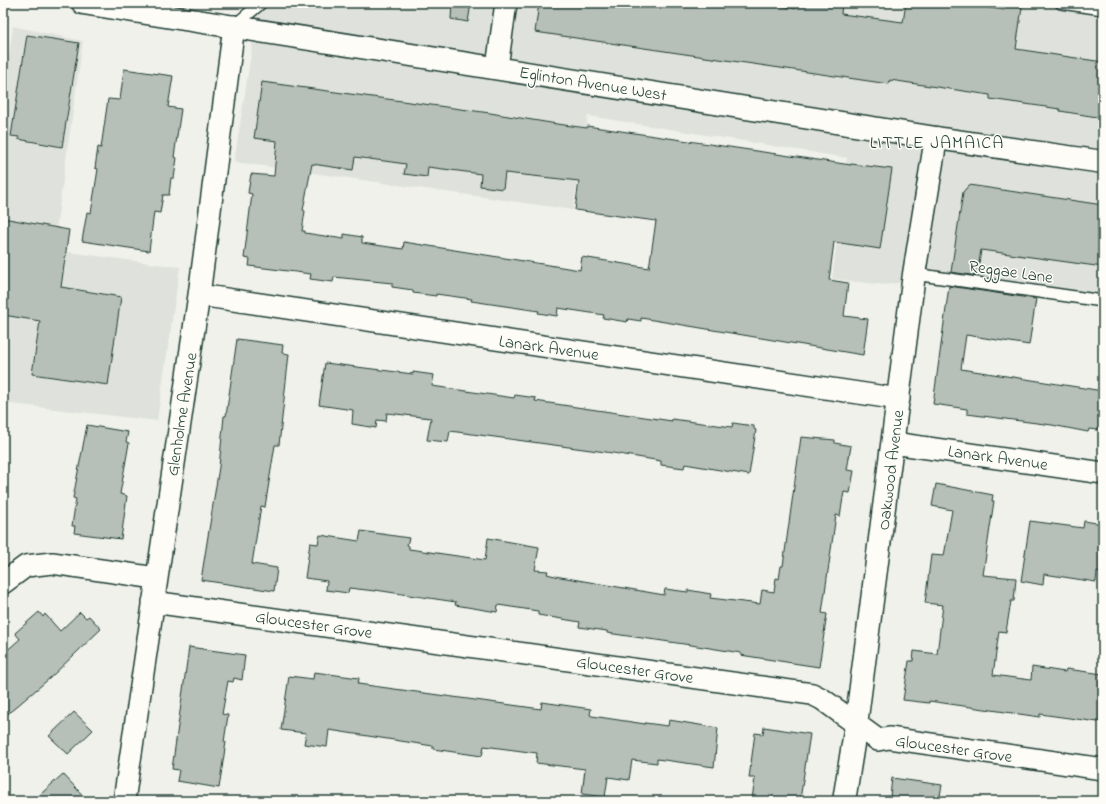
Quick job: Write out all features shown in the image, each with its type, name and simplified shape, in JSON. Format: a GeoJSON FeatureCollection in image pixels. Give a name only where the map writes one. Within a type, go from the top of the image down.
{"type":"FeatureCollection","features":[{"type":"Feature","properties":{"kind":"main road","name":"Eglinton Avenue West"},"geometry":{"type":"LineString","coordinates":[[83,3],[936,138],[1103,162]]}},
{"type":"Feature","properties":{"kind":"main road","name":"Oakwood Avenue"},"geometry":{"type":"LineString","coordinates":[[844,801],[856,725],[914,274],[936,138]]}},
{"type":"Feature","properties":{"kind":"street"},"geometry":{"type":"LineString","coordinates":[[497,68],[506,3]]}},
{"type":"Feature","properties":{"kind":"street","name":"Glenholme Avenue"},"geometry":{"type":"LineString","coordinates":[[124,801],[199,295],[234,26]]}},
{"type":"Feature","properties":{"kind":"street","name":"Lanark Avenue"},"geometry":{"type":"LineString","coordinates":[[199,295],[899,399]]}},
{"type":"Feature","properties":{"kind":"street","name":"Lanark Avenue"},"geometry":{"type":"LineString","coordinates":[[893,443],[1103,473]]}},
{"type":"Feature","properties":{"kind":"street"},"geometry":{"type":"LineString","coordinates":[[3,583],[26,566],[52,563],[156,578]]}},
{"type":"Feature","properties":{"kind":"street","name":"Gloucester Grove"},"geometry":{"type":"LineString","coordinates":[[153,602],[812,694],[822,699],[878,740],[889,738],[1103,769]]}},
{"type":"Feature","properties":{"kind":"lane"},"geometry":{"type":"LineString","coordinates":[[234,26],[261,3]]}},
{"type":"Feature","properties":{"kind":"lane"},"geometry":{"type":"LineString","coordinates":[[1061,3],[1103,9]]}},
{"type":"Feature","properties":{"kind":"lane","name":"Reggae Lane"},"geometry":{"type":"LineString","coordinates":[[914,274],[1103,301]]}},
{"type":"Feature","properties":{"kind":"shaded area"},"geometry":{"type":"Polygon","coordinates":[[[259,3],[1103,3],[1103,302],[942,276],[885,285],[832,279],[847,158],[588,116],[573,210],[234,162],[259,3]]]}},
{"type":"Feature","properties":{"kind":"shaded area"},"geometry":{"type":"Polygon","coordinates":[[[13,26],[83,41],[53,250],[180,267],[157,421],[3,403],[3,99],[13,26]]]}},
{"type":"Feature","properties":{"kind":"building"},"geometry":{"type":"Polygon","coordinates":[[[452,3],[471,3],[468,22],[451,19],[452,3]]]}},
{"type":"Feature","properties":{"kind":"building"},"geometry":{"type":"Polygon","coordinates":[[[539,3],[766,3],[796,9],[797,3],[842,3],[841,14],[903,22],[906,3],[958,3],[1004,10],[1005,5],[1022,7],[1016,49],[1103,62],[1103,118],[1060,111],[1060,109],[990,99],[990,95],[890,80],[889,84],[535,32],[539,3]]]}},
{"type":"Feature","properties":{"kind":"building"},"geometry":{"type":"Polygon","coordinates":[[[27,35],[79,43],[62,147],[18,139],[19,137],[11,136],[27,35]]]}},
{"type":"Feature","properties":{"kind":"building"},"geometry":{"type":"Polygon","coordinates":[[[124,69],[173,76],[168,107],[181,109],[174,157],[177,158],[174,178],[171,178],[169,195],[163,195],[160,213],[154,212],[149,251],[82,241],[87,212],[91,213],[98,169],[95,168],[98,147],[101,148],[108,99],[120,100],[124,69]]]}},
{"type":"Feature","properties":{"kind":"building"},"geometry":{"type":"Polygon","coordinates":[[[262,82],[490,113],[557,124],[587,128],[587,126],[851,165],[892,169],[880,249],[834,242],[829,280],[848,283],[844,316],[868,319],[863,355],[641,318],[641,321],[628,319],[627,322],[603,318],[604,315],[558,308],[557,316],[538,313],[539,311],[471,301],[472,299],[436,294],[436,296],[413,293],[413,290],[392,287],[392,283],[334,277],[333,282],[310,279],[311,274],[249,266],[250,259],[244,258],[252,194],[248,193],[251,174],[274,176],[277,141],[254,138],[262,82]],[[355,157],[353,170],[312,164],[303,210],[305,211],[302,231],[305,231],[305,233],[344,239],[344,234],[362,237],[362,243],[403,249],[404,242],[580,270],[582,257],[649,268],[656,221],[575,210],[579,181],[505,173],[503,189],[480,186],[481,174],[428,167],[427,177],[404,174],[406,164],[355,157]]]}},
{"type":"Feature","properties":{"kind":"building"},"geometry":{"type":"Polygon","coordinates":[[[969,185],[1103,205],[1103,267],[981,250],[977,276],[951,272],[963,192],[969,185]]]}},
{"type":"Feature","properties":{"kind":"building"},"geometry":{"type":"Polygon","coordinates":[[[3,218],[69,230],[61,287],[121,297],[108,385],[32,374],[40,321],[3,315],[3,218]]]}},
{"type":"Feature","properties":{"kind":"building"},"geometry":{"type":"Polygon","coordinates":[[[949,286],[1036,299],[1029,345],[966,335],[961,369],[1103,391],[1099,428],[1097,430],[1089,429],[1088,432],[1052,425],[967,414],[967,409],[933,404],[949,286]]]}},
{"type":"Feature","properties":{"kind":"building"},"geometry":{"type":"Polygon","coordinates":[[[237,339],[283,345],[282,353],[289,354],[279,445],[275,445],[265,507],[261,506],[252,564],[277,568],[274,591],[201,580],[219,467],[224,416],[226,416],[237,339]]]}},
{"type":"Feature","properties":{"kind":"building"},"geometry":{"type":"Polygon","coordinates":[[[325,363],[413,374],[413,372],[434,375],[432,386],[514,398],[515,395],[536,398],[535,401],[672,421],[672,419],[732,427],[733,423],[754,426],[754,429],[756,430],[749,475],[685,464],[684,468],[661,465],[661,461],[613,453],[450,431],[448,442],[427,440],[431,418],[387,413],[386,421],[377,420],[376,428],[352,424],[353,410],[319,405],[325,363]]]}},
{"type":"Feature","properties":{"kind":"building"},"geometry":{"type":"Polygon","coordinates":[[[87,425],[128,432],[126,442],[129,443],[120,494],[127,496],[121,539],[74,533],[75,526],[72,526],[76,499],[73,498],[87,425]]]}},
{"type":"Feature","properties":{"kind":"building"},"geometry":{"type":"Polygon","coordinates":[[[801,437],[835,440],[835,443],[851,446],[847,470],[854,471],[850,493],[844,492],[840,516],[836,515],[822,613],[827,614],[819,667],[740,655],[741,653],[607,633],[607,631],[579,627],[580,622],[538,615],[538,611],[498,605],[497,612],[455,605],[456,602],[375,590],[349,588],[348,593],[326,590],[327,581],[305,578],[310,543],[318,544],[320,535],[359,541],[361,531],[409,538],[407,545],[409,546],[409,549],[485,560],[488,538],[539,547],[535,570],[548,571],[547,574],[555,576],[664,595],[665,589],[688,592],[688,590],[711,594],[710,598],[760,604],[762,590],[774,592],[776,578],[779,579],[781,566],[783,566],[801,437]]]}},
{"type":"Feature","properties":{"kind":"building"},"geometry":{"type":"Polygon","coordinates":[[[936,484],[993,495],[992,501],[994,501],[983,575],[1016,578],[1014,601],[1011,601],[1006,632],[999,631],[993,675],[1031,680],[1032,667],[1065,672],[1066,669],[1103,674],[1103,721],[1099,720],[1098,722],[1040,714],[1040,717],[929,701],[929,703],[903,700],[909,661],[913,661],[914,651],[937,654],[943,605],[925,603],[931,555],[944,556],[952,510],[932,506],[936,484]]]}},
{"type":"Feature","properties":{"kind":"building"},"geometry":{"type":"Polygon","coordinates":[[[1030,521],[1083,528],[1084,521],[1103,524],[1103,573],[1097,572],[1096,582],[1044,574],[1043,585],[1021,581],[1030,521]]]}},
{"type":"Feature","properties":{"kind":"building"},"geometry":{"type":"Polygon","coordinates":[[[39,612],[43,617],[45,614],[60,631],[80,612],[86,618],[89,616],[101,629],[50,678],[3,718],[3,654],[20,639],[15,633],[39,612]]]}},
{"type":"Feature","properties":{"kind":"building"},"geometry":{"type":"Polygon","coordinates":[[[189,647],[245,655],[242,680],[234,678],[233,682],[228,681],[222,714],[228,715],[224,742],[226,742],[219,788],[177,781],[179,770],[172,769],[189,647]]]}},
{"type":"Feature","properties":{"kind":"building"},"geometry":{"type":"Polygon","coordinates":[[[314,672],[359,678],[358,684],[541,709],[542,702],[591,709],[590,715],[592,716],[645,724],[668,726],[669,720],[718,728],[714,767],[657,759],[657,763],[632,760],[629,780],[608,777],[605,797],[582,794],[585,769],[536,763],[537,753],[484,746],[482,756],[433,749],[433,746],[329,730],[327,747],[304,744],[306,733],[281,730],[289,676],[313,679],[314,672]]]}},
{"type":"Feature","properties":{"kind":"building"},"geometry":{"type":"Polygon","coordinates":[[[74,712],[93,730],[68,754],[49,736],[74,712]]]}},
{"type":"Feature","properties":{"kind":"building"},"geometry":{"type":"Polygon","coordinates":[[[764,727],[810,734],[800,800],[764,801],[752,799],[755,778],[749,778],[755,733],[763,734],[764,727]]]}},
{"type":"Feature","properties":{"kind":"building"},"geometry":{"type":"Polygon","coordinates":[[[63,774],[88,801],[33,801],[63,774]]]}},
{"type":"Feature","properties":{"kind":"building"},"geometry":{"type":"Polygon","coordinates":[[[892,778],[942,785],[939,801],[892,801],[892,796],[890,796],[892,778]]]}},
{"type":"Feature","properties":{"kind":"district","name":"LITTLE JAMAICA"},"geometry":{"type":"Point","coordinates":[937,142]}}]}
